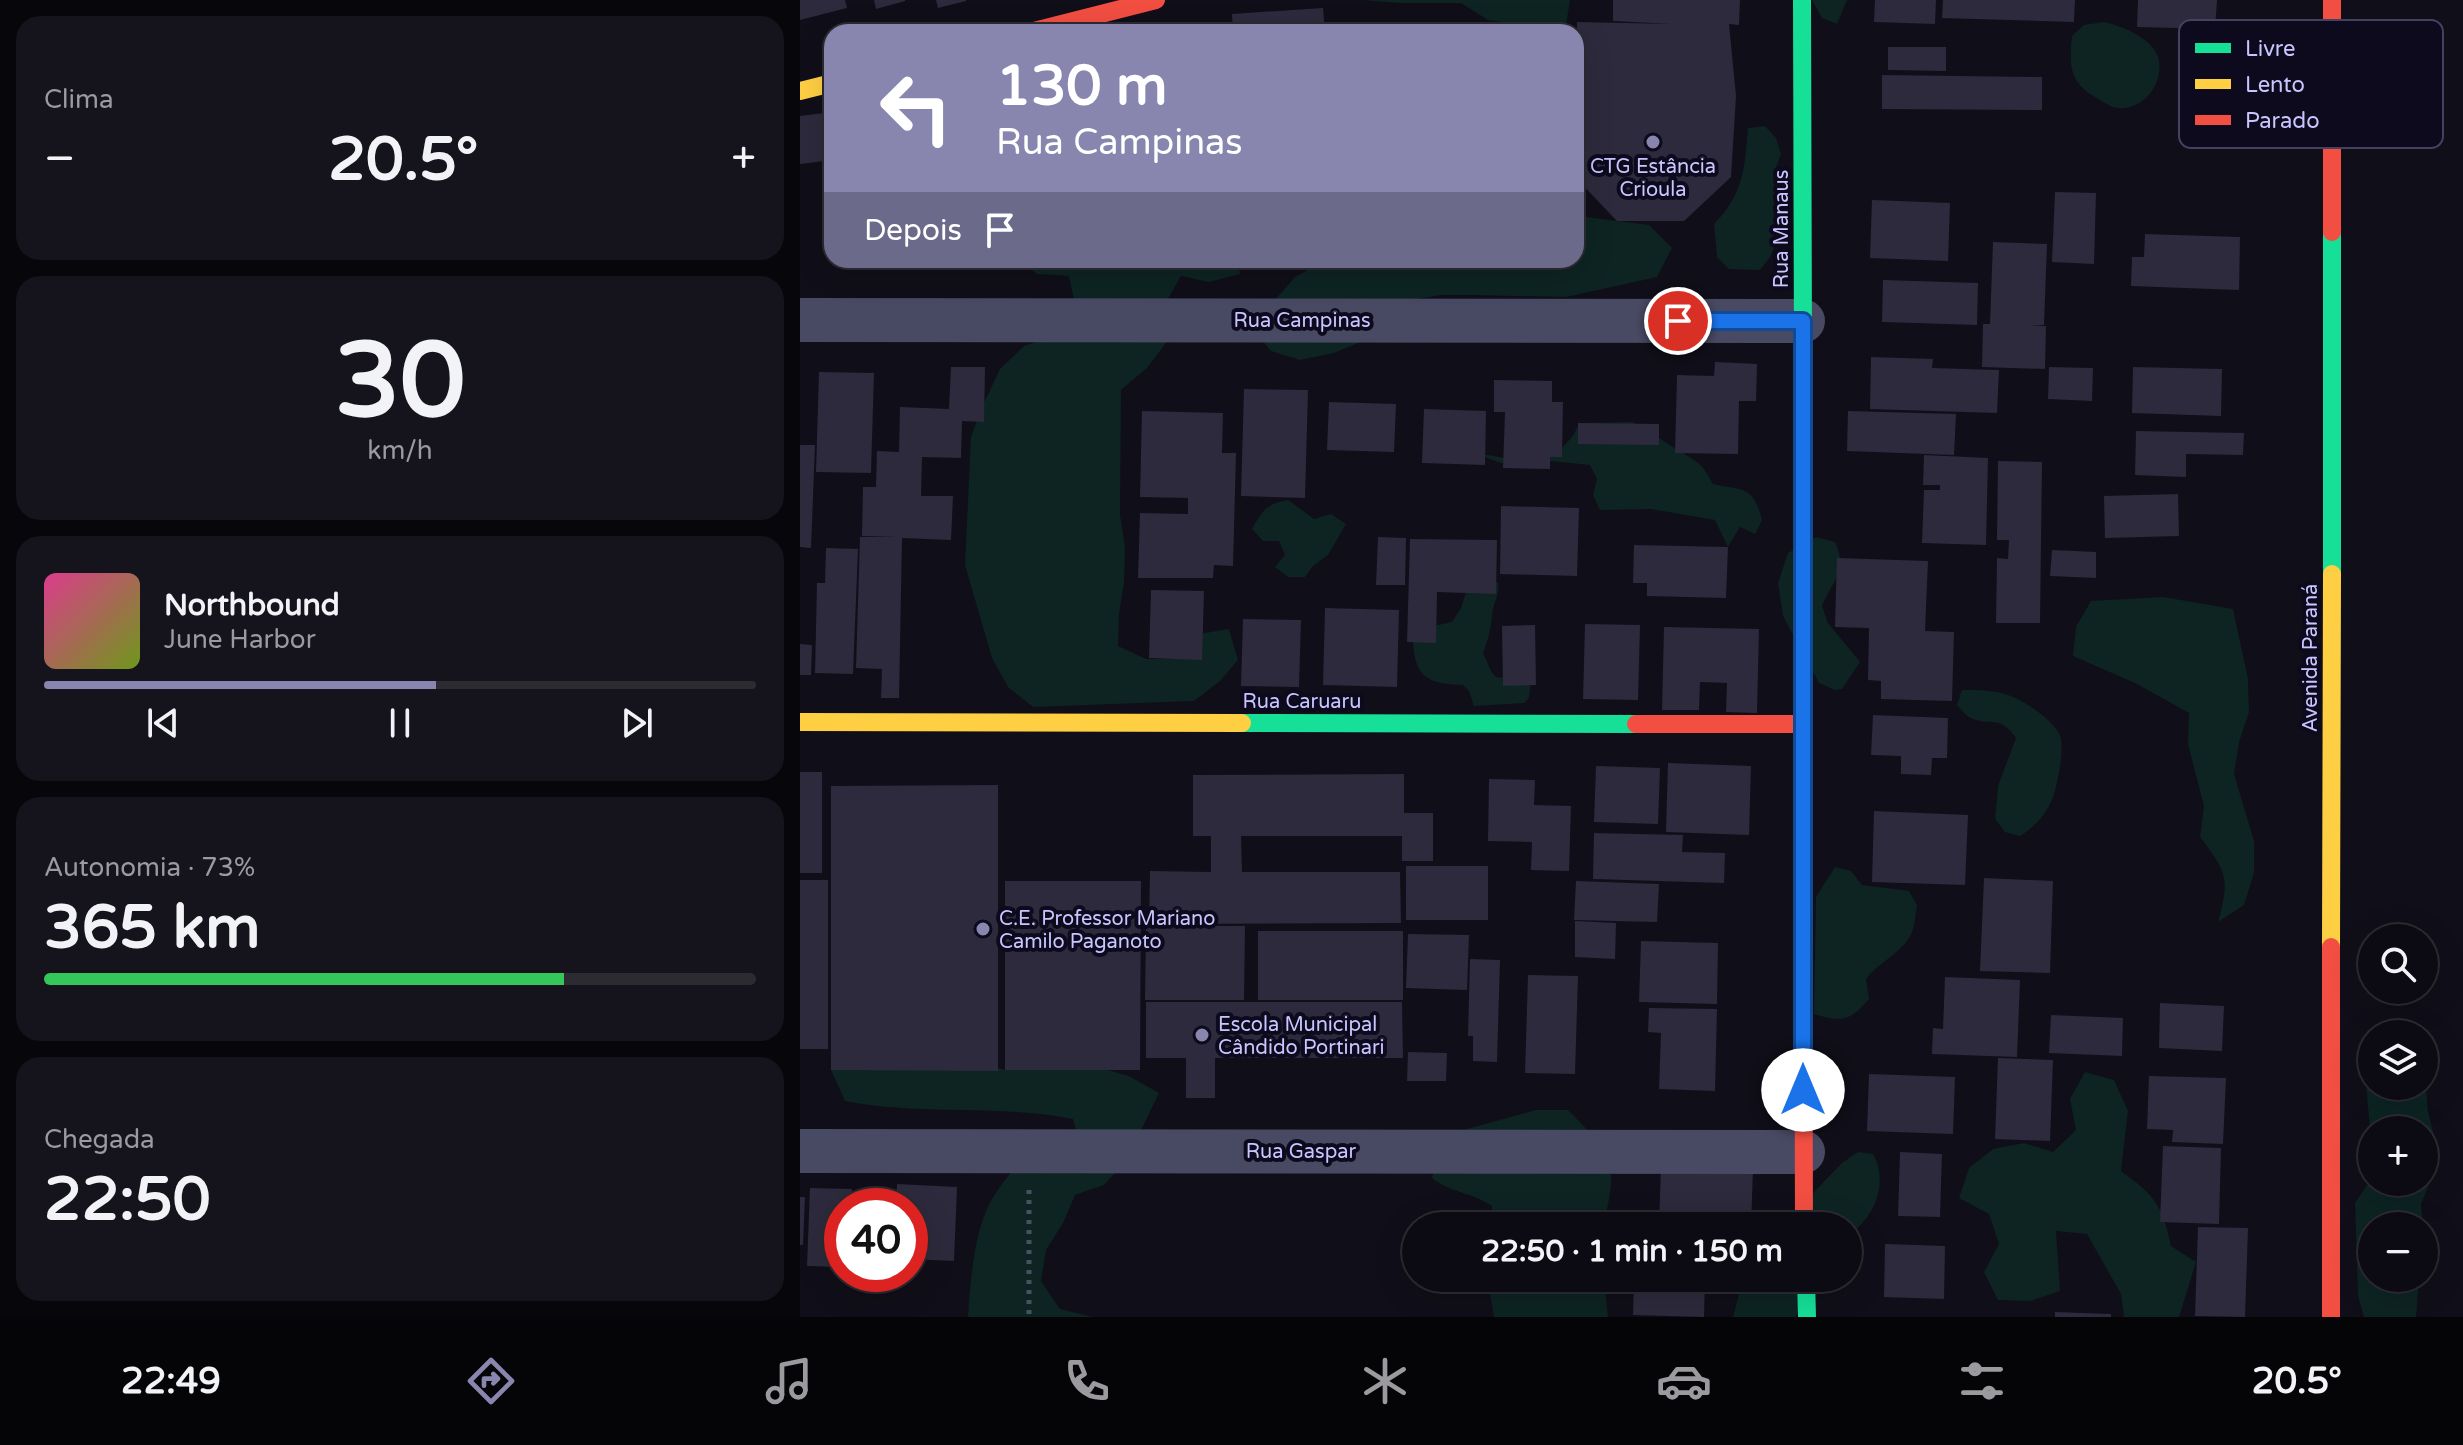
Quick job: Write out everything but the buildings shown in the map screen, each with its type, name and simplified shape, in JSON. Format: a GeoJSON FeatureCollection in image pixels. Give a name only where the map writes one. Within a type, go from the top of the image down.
{"type":"FeatureCollection","features":[{"type":"Feature","properties":{"kind":"street"},"geometry":{"type":"LineString","coordinates":[[1062,24],[1156,0]]}},
{"type":"Feature","properties":{"kind":"street","name":"Rua Manaus"},"geometry":{"type":"LineString","coordinates":[[1802,0],[1804,1212]]}},
{"type":"Feature","properties":{"kind":"street","name":"Avenida Paraná"},"geometry":{"type":"LineString","coordinates":[[2332,0],[2332,20]]}},
{"type":"Feature","properties":{"kind":"street"},"geometry":{"type":"LineString","coordinates":[[800,91],[824,85]]}},
{"type":"Feature","properties":{"kind":"street","name":"Avenida Paraná"},"geometry":{"type":"LineString","coordinates":[[2331,1317],[2332,148]]}},
{"type":"Feature","properties":{"kind":"street","name":"Rua Campinas"},"geometry":{"type":"LineString","coordinates":[[800,320],[1803,321]]}},
{"type":"Feature","properties":{"kind":"street","name":"Rua Caruaru"},"geometry":{"type":"LineString","coordinates":[[800,722],[1804,724]]}},
{"type":"Feature","properties":{"kind":"street","name":"Rua Gaspar"},"geometry":{"type":"LineString","coordinates":[[800,1151],[1803,1152]]}},
{"type":"Feature","properties":{"kind":"street"},"geometry":{"type":"LineString","coordinates":[[1806,1292],[1807,1317]]}},
{"type":"Feature","properties":{"kind":"path"},"geometry":{"type":"LineString","coordinates":[[1028,1151],[1029,1317]]}},
{"type":"Feature","properties":{"kind":"green space"},"geometry":{"type":"Polygon","coordinates":[[[1363,0],[1570,0],[1566,24],[1516,24],[1488,20],[1461,3],[1363,0]]]}},
{"type":"Feature","properties":{"kind":"green space"},"geometry":{"type":"Polygon","coordinates":[[[1812,0],[1847,0],[1837,24],[1822,18],[1812,0]]]}},
{"type":"Feature","properties":{"kind":"green space"},"geometry":{"type":"Polygon","coordinates":[[[2104,22],[2143,39],[2158,57],[2160,67],[2155,86],[2142,102],[2133,106],[2123,108],[2107,104],[2081,86],[2073,72],[2072,36],[2084,25],[2104,22]]]}},
{"type":"Feature","properties":{"kind":"green space"},"geometry":{"type":"Polygon","coordinates":[[[1765,126],[1776,138],[1781,154],[1775,170],[1777,241],[1760,270],[1729,269],[1717,257],[1714,224],[1731,202],[1741,180],[1748,128],[1765,126]]]}},
{"type":"Feature","properties":{"kind":"green space"},"geometry":{"type":"Polygon","coordinates":[[[1584,212],[1586,217],[1649,225],[1672,248],[1657,277],[1566,297],[1441,295],[1410,300],[1363,341],[1334,353],[1300,360],[1271,351],[1251,327],[1295,277],[1311,268],[1584,268],[1584,212]]]}},
{"type":"Feature","properties":{"kind":"green space"},"geometry":{"type":"Polygon","coordinates":[[[1029,268],[1239,268],[1240,274],[1209,282],[1181,276],[1165,304],[1166,343],[1147,368],[1121,390],[1120,515],[1125,548],[1118,646],[1146,659],[1177,659],[1199,634],[1229,629],[1238,660],[1220,681],[1194,701],[1033,707],[1008,687],[992,658],[965,565],[971,437],[1000,369],[1024,346],[1056,335],[1075,305],[1069,276],[1037,274],[1029,268]]]}},
{"type":"Feature","properties":{"kind":"green space"},"geometry":{"type":"Polygon","coordinates":[[[1632,422],[1698,463],[1713,484],[1740,489],[1751,495],[1762,520],[1755,534],[1740,527],[1728,547],[1715,520],[1651,509],[1600,510],[1593,495],[1597,479],[1590,465],[1551,461],[1501,463],[1471,452],[1505,458],[1560,450],[1580,423],[1632,422]]]}},
{"type":"Feature","properties":{"kind":"green space"},"geometry":{"type":"Polygon","coordinates":[[[1288,500],[1314,519],[1331,514],[1346,524],[1328,555],[1313,566],[1305,577],[1288,577],[1275,567],[1285,555],[1279,541],[1263,541],[1252,529],[1266,509],[1288,500]]]}},
{"type":"Feature","properties":{"kind":"green space"},"geometry":{"type":"Polygon","coordinates":[[[1816,537],[1835,542],[1840,560],[1838,574],[1822,606],[1828,623],[1860,662],[1842,689],[1835,690],[1819,683],[1783,616],[1778,583],[1788,553],[1816,537]]]}},
{"type":"Feature","properties":{"kind":"green space"},"geometry":{"type":"Polygon","coordinates":[[[1490,579],[1498,583],[1498,591],[1483,653],[1496,677],[1531,681],[1529,698],[1524,703],[1474,706],[1469,691],[1463,685],[1432,680],[1425,676],[1416,662],[1413,639],[1424,628],[1452,622],[1466,592],[1490,579]]]}},
{"type":"Feature","properties":{"kind":"green space"},"geometry":{"type":"Polygon","coordinates":[[[2163,597],[2233,609],[2248,679],[2249,712],[2239,742],[2234,774],[2254,841],[2254,873],[2244,905],[2218,922],[2224,896],[2224,876],[2200,837],[2204,806],[2188,744],[2189,713],[2135,683],[2073,656],[2076,627],[2091,601],[2163,597]]]}},
{"type":"Feature","properties":{"kind":"green space"},"geometry":{"type":"Polygon","coordinates":[[[1962,690],[1993,691],[2017,699],[2040,714],[2059,733],[2061,760],[2052,798],[2040,819],[2020,836],[2005,832],[1995,819],[1998,786],[2016,738],[2001,724],[1966,715],[1957,705],[1962,690]]]}},
{"type":"Feature","properties":{"kind":"green space"},"geometry":{"type":"Polygon","coordinates":[[[1835,867],[1851,871],[1862,885],[1909,891],[1917,905],[1909,938],[1866,979],[1869,999],[1851,1016],[1839,1019],[1814,1014],[1816,897],[1835,867]]]}},
{"type":"Feature","properties":{"kind":"green space"},"geometry":{"type":"Polygon","coordinates":[[[866,1055],[973,1060],[1005,1070],[1029,1063],[1097,1067],[1129,1076],[1159,1093],[1126,1161],[1104,1185],[1075,1195],[1063,1223],[1046,1250],[1041,1281],[1060,1309],[1093,1317],[968,1317],[977,1242],[991,1201],[1028,1151],[1081,1149],[1073,1119],[1016,1112],[902,1108],[845,1101],[831,1070],[866,1055]]]}},
{"type":"Feature","properties":{"kind":"green space"},"geometry":{"type":"Polygon","coordinates":[[[2085,1072],[2114,1080],[2128,1111],[2121,1171],[2155,1202],[2171,1246],[2196,1262],[2179,1317],[2124,1317],[2121,1294],[2087,1234],[2056,1231],[2060,1291],[2030,1301],[1998,1300],[1984,1272],[1999,1244],[1989,1214],[1959,1198],[1969,1168],[1993,1149],[2024,1143],[2053,1152],[2076,1130],[2070,1099],[2085,1072]]]}},
{"type":"Feature","properties":{"kind":"green space"},"geometry":{"type":"Polygon","coordinates":[[[2367,1100],[2427,1100],[2429,1116],[2369,1116],[2367,1100]]]}},
{"type":"Feature","properties":{"kind":"green space"},"geometry":{"type":"Polygon","coordinates":[[[1536,1110],[1568,1110],[1595,1138],[1608,1162],[1611,1188],[1606,1212],[1491,1212],[1492,1206],[1432,1178],[1439,1147],[1449,1134],[1536,1110]]]}},
{"type":"Feature","properties":{"kind":"green space"},"geometry":{"type":"Polygon","coordinates":[[[1858,1152],[1873,1154],[1878,1165],[1877,1199],[1862,1223],[1862,1212],[1806,1212],[1814,1192],[1842,1163],[1858,1152]]]}},
{"type":"Feature","properties":{"kind":"green space"},"geometry":{"type":"Polygon","coordinates":[[[2360,1196],[2424,1196],[2422,1212],[2358,1212],[2358,1292],[2418,1292],[2416,1317],[2364,1317],[2358,1296],[2355,1203],[2360,1196]]]}},
{"type":"Feature","properties":{"kind":"green space"},"geometry":{"type":"Polygon","coordinates":[[[1490,1292],[1605,1292],[1608,1317],[1494,1317],[1490,1292]]]}},
{"type":"Feature","properties":{"kind":"green space"},"geometry":{"type":"Polygon","coordinates":[[[1738,1292],[1802,1292],[1796,1317],[1733,1317],[1738,1292]]]}},
{"type":"Feature","properties":{"kind":"traffic: fast"},"geometry":{"type":"LineString","coordinates":[[1802,0],[1803,354]]}},
{"type":"Feature","properties":{"kind":"traffic: fast"},"geometry":{"type":"LineString","coordinates":[[2332,232],[2332,574]]}},
{"type":"Feature","properties":{"kind":"traffic: fast"},"geometry":{"type":"LineString","coordinates":[[1242,723],[1636,724]]}},
{"type":"Feature","properties":{"kind":"traffic: fast"},"geometry":{"type":"LineString","coordinates":[[1806,1292],[1807,1317]]}},
{"type":"Feature","properties":{"kind":"traffic: slow"},"geometry":{"type":"LineString","coordinates":[[800,91],[824,85]]}},
{"type":"Feature","properties":{"kind":"traffic: slow"},"geometry":{"type":"LineString","coordinates":[[1803,354],[1803,825]]}},
{"type":"Feature","properties":{"kind":"traffic: slow"},"geometry":{"type":"LineString","coordinates":[[2331,947],[2332,574]]}},
{"type":"Feature","properties":{"kind":"traffic: slow"},"geometry":{"type":"LineString","coordinates":[[800,722],[1242,723]]}},
{"type":"Feature","properties":{"kind":"traffic: jam"},"geometry":{"type":"LineString","coordinates":[[1062,24],[1156,0]]}},
{"type":"Feature","properties":{"kind":"traffic: jam"},"geometry":{"type":"LineString","coordinates":[[2332,0],[2332,20]]}},
{"type":"Feature","properties":{"kind":"traffic: jam"},"geometry":{"type":"LineString","coordinates":[[2332,148],[2332,232]]}},
{"type":"Feature","properties":{"kind":"traffic: jam"},"geometry":{"type":"LineString","coordinates":[[1636,724],[1804,724]]}},
{"type":"Feature","properties":{"kind":"traffic: jam"},"geometry":{"type":"LineString","coordinates":[[1803,825],[1804,1212]]}},
{"type":"Feature","properties":{"kind":"traffic: jam"},"geometry":{"type":"LineString","coordinates":[[2331,947],[2331,1317]]}},
{"type":"Feature","properties":{"kind":"place","name":"CTG Estância Crioula"},"geometry":{"type":"Point","coordinates":[1653,142]}},
{"type":"Feature","properties":{"kind":"place","name":"C.E. Professor Mariano Camilo Paganoto"},"geometry":{"type":"Point","coordinates":[983,929]}},
{"type":"Feature","properties":{"kind":"place","name":"Escola Municipal Cândido Portinari"},"geometry":{"type":"Point","coordinates":[1202,1035]}},
{"type":"Feature","properties":{"kind":"route"},"geometry":{"type":"LineString","coordinates":[[1678,321],[1803,321],[1803,1090]]}}]}
